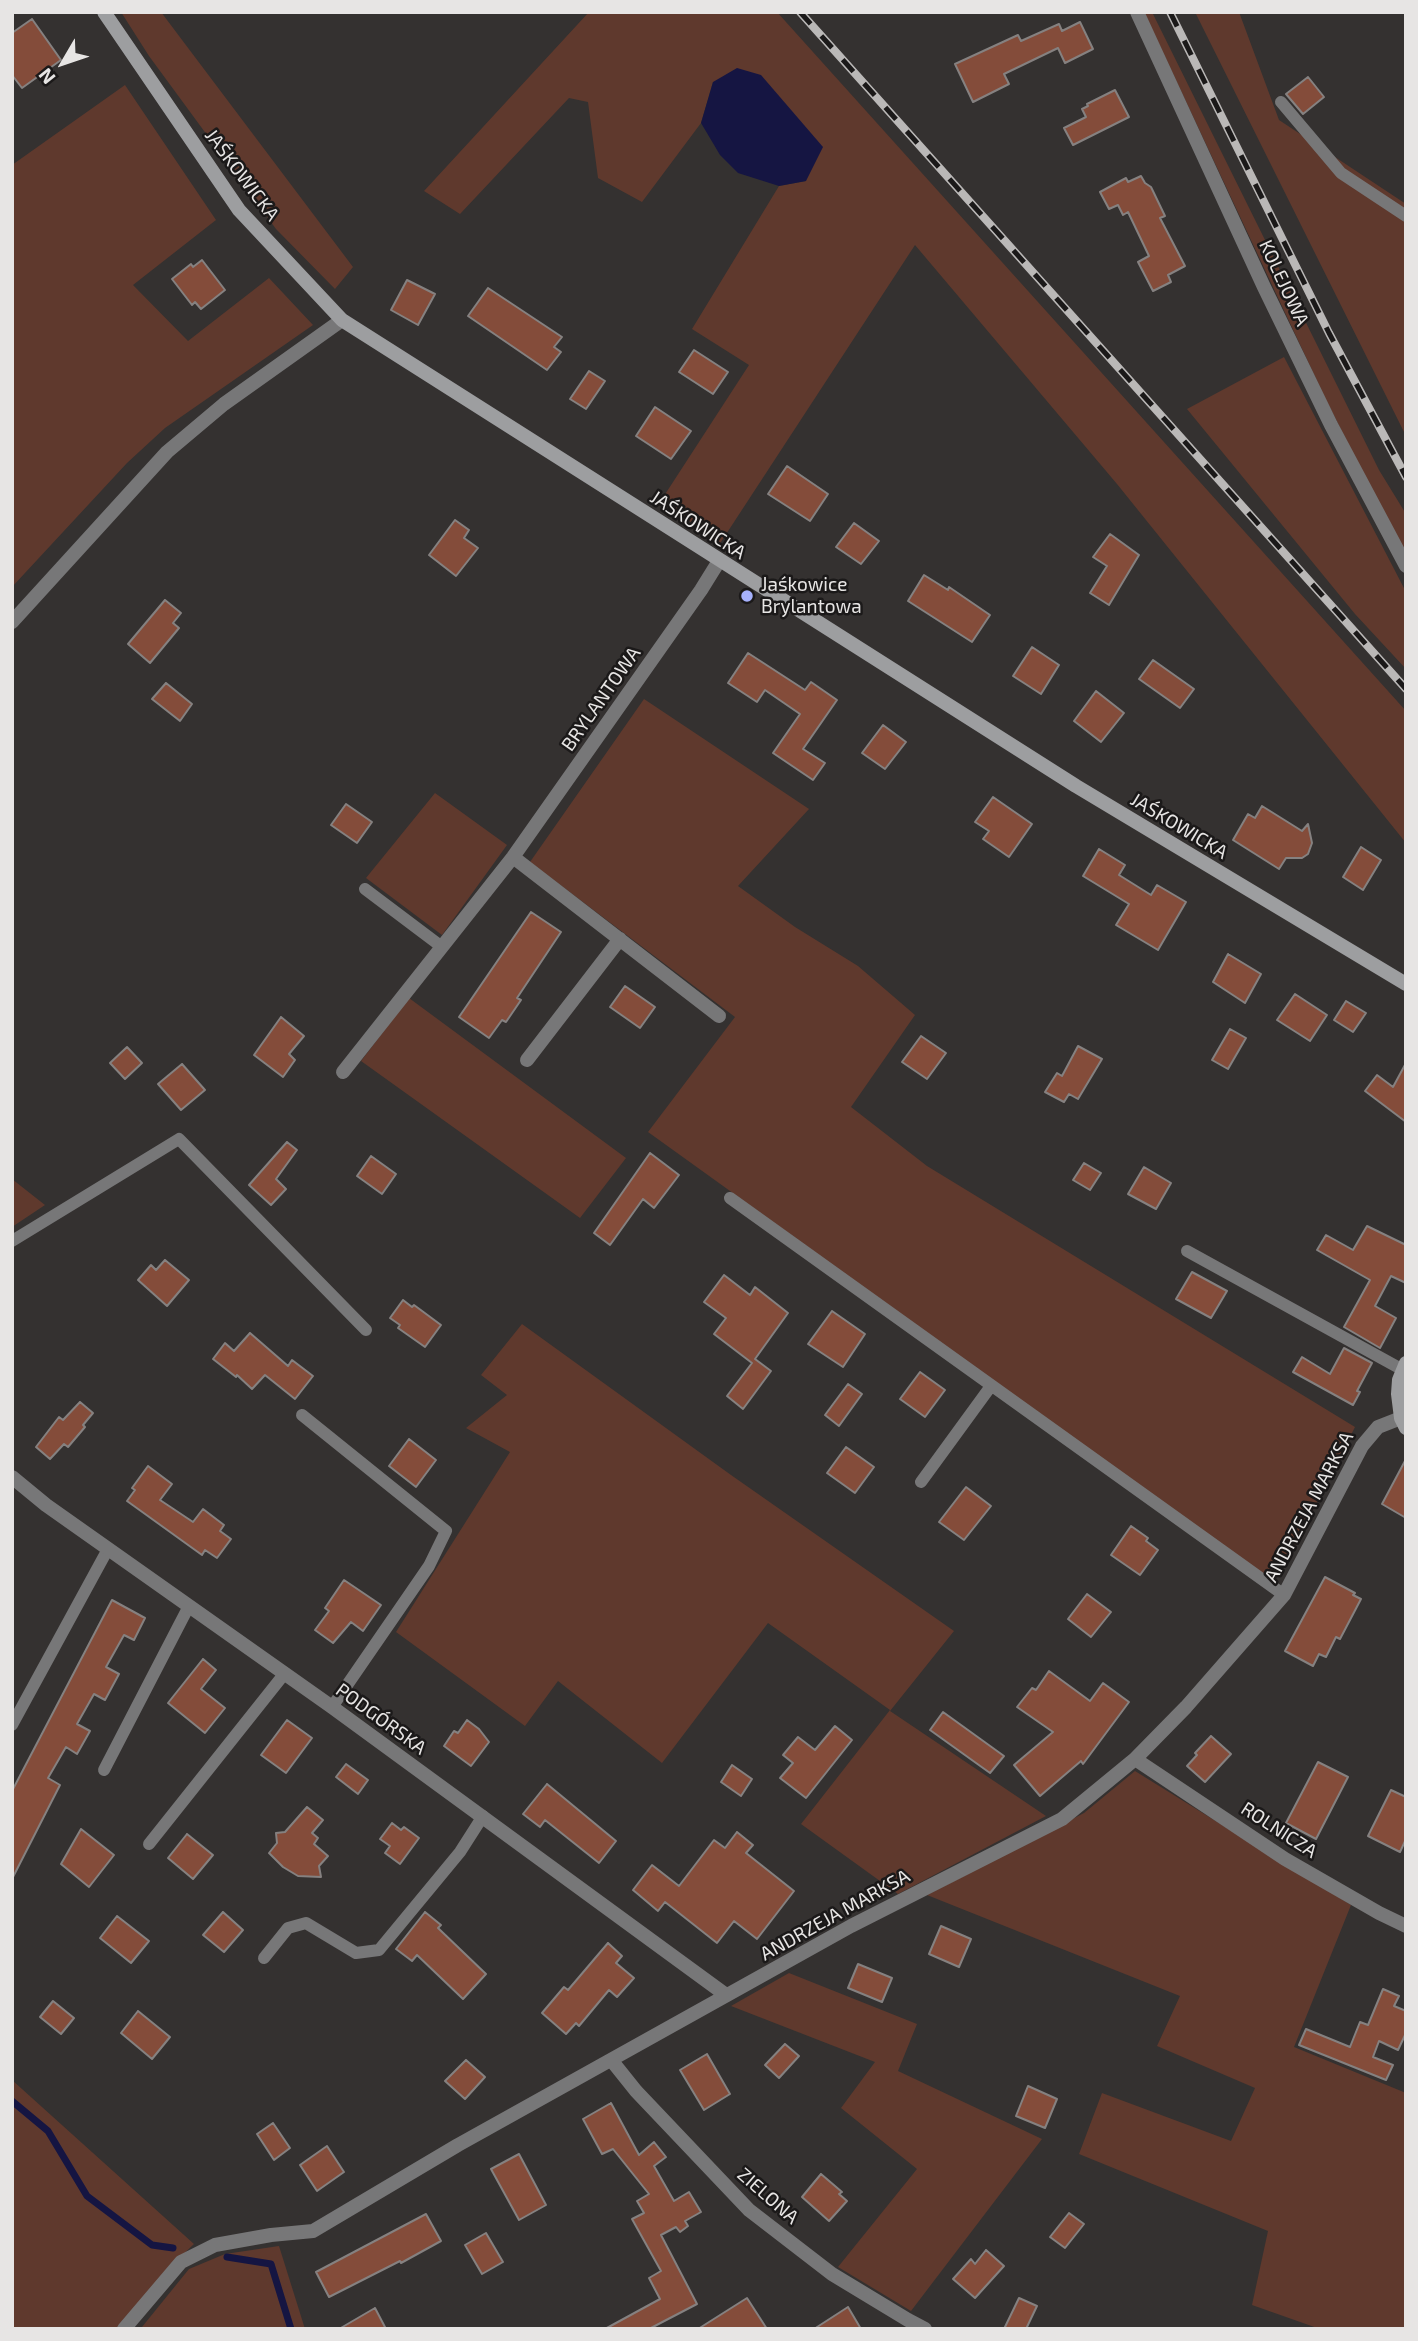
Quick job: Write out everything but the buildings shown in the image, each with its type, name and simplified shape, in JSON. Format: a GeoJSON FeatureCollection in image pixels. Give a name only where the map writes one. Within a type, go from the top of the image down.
{"type":"FeatureCollection","features":[{"type":"Feature","properties":{"kind":"street","name":"JAŚKOWICKA"},"geometry":{"type":"LineString","coordinates":[[104,12],[239,210],[342,320],[1087,793],[1406,984]]}},
{"type":"Feature","properties":{"kind":"street","name":"KOLEJOWA"},"geometry":{"type":"LineString","coordinates":[[1137,12],[1325,412],[1406,566]]}},
{"type":"Feature","properties":{"kind":"street"},"geometry":{"type":"LineString","coordinates":[[12,622],[167,452],[224,404],[342,320]]}},
{"type":"Feature","properties":{"kind":"street","name":"BRYLANTOWA"},"geometry":{"type":"LineString","coordinates":[[343,1072],[513,857],[719,561]]}},
{"type":"Feature","properties":{"kind":"street"},"geometry":{"type":"LineString","coordinates":[[513,857],[719,1016]]}},
{"type":"Feature","properties":{"kind":"street"},"geometry":{"type":"LineString","coordinates":[[527,1060],[620,939]]}},
{"type":"Feature","properties":{"kind":"street","name":"ANDRZEJA MARKSA"},"geometry":{"type":"LineString","coordinates":[[124,2329],[181,2262],[215,2245],[313,2231],[458,2145],[862,1920],[1062,1819],[1136,1759],[1186,1707],[1284,1595],[1362,1446],[1378,1427],[1403,1423],[1398,1394],[1404,1367]]}},
{"type":"Feature","properties":{"kind":"street","name":"PODGÓRSKA"},"geometry":{"type":"LineString","coordinates":[[12,1477],[46,1505],[285,1673],[726,1995]]}},
{"type":"Feature","properties":{"kind":"street","name":"ROLNICZA"},"geometry":{"type":"LineString","coordinates":[[1136,1759],[1285,1859],[1406,1926]]}},
{"type":"Feature","properties":{"kind":"street","name":"ZIELONA"},"geometry":{"type":"LineString","coordinates":[[611,2061],[749,2210],[832,2274],[925,2329]]}},
{"type":"Feature","properties":{"kind":"lane"},"geometry":{"type":"LineString","coordinates":[[1281,102],[1341,173],[1406,216]]}},
{"type":"Feature","properties":{"kind":"lane"},"geometry":{"type":"LineString","coordinates":[[365,889],[442,947]]}},
{"type":"Feature","properties":{"kind":"lane"},"geometry":{"type":"LineString","coordinates":[[12,1241],[179,1139],[366,1330]]}},
{"type":"Feature","properties":{"kind":"lane"},"geometry":{"type":"LineString","coordinates":[[730,1198],[1284,1595]]}},
{"type":"Feature","properties":{"kind":"lane"},"geometry":{"type":"LineString","coordinates":[[1188,1251],[1404,1367]]}},
{"type":"Feature","properties":{"kind":"lane"},"geometry":{"type":"LineString","coordinates":[[921,1482],[991,1386]]}},
{"type":"Feature","properties":{"kind":"lane"},"geometry":{"type":"LineString","coordinates":[[302,1415],[446,1531],[429,1566],[332,1707]]}},
{"type":"Feature","properties":{"kind":"lane"},"geometry":{"type":"LineString","coordinates":[[12,1724],[108,1549]]}},
{"type":"Feature","properties":{"kind":"lane"},"geometry":{"type":"LineString","coordinates":[[104,1770],[189,1606]]}},
{"type":"Feature","properties":{"kind":"lane"},"geometry":{"type":"LineString","coordinates":[[149,1844],[285,1673]]}},
{"type":"Feature","properties":{"kind":"lane"},"geometry":{"type":"LineString","coordinates":[[264,1958],[288,1928],[306,1923],[356,1952],[379,1950],[460,1852],[483,1816]]}},
{"type":"Feature","properties":{"kind":"shaded area"},"geometry":{"type":"Polygon","coordinates":[[[121,12],[161,12],[353,267],[335,289],[276,229],[149,56],[121,12]]]}},
{"type":"Feature","properties":{"kind":"shaded area"},"geometry":{"type":"Polygon","coordinates":[[[589,12],[777,12],[1406,711],[1406,843],[1117,484],[915,245],[719,545],[662,499],[749,365],[692,329],[779,186],[806,181],[713,82],[701,123],[642,202],[598,178],[588,102],[569,98],[460,214],[424,191],[589,12]]]}},
{"type":"Feature","properties":{"kind":"shaded area"},"geometry":{"type":"Polygon","coordinates":[[[1144,12],[1152,12],[1379,470],[1406,514],[1406,552],[1392,530],[1326,400],[1144,12]]]}},
{"type":"Feature","properties":{"kind":"shaded area"},"geometry":{"type":"Polygon","coordinates":[[[1195,12],[1239,12],[1279,120],[1406,204],[1406,436],[1195,12]]]}},
{"type":"Feature","properties":{"kind":"shaded area"},"geometry":{"type":"Polygon","coordinates":[[[737,68],[761,75],[823,147],[806,181],[779,186],[738,173],[720,155],[701,123],[713,82],[737,68]]]}},
{"type":"Feature","properties":{"kind":"shaded area"},"geometry":{"type":"Polygon","coordinates":[[[125,85],[216,220],[133,285],[188,341],[269,278],[313,325],[165,428],[127,463],[12,587],[12,165],[125,85]]]}},
{"type":"Feature","properties":{"kind":"shaded area"},"geometry":{"type":"Polygon","coordinates":[[[1284,357],[1406,592],[1406,669],[1355,614],[1187,409],[1284,357]]]}},
{"type":"Feature","properties":{"kind":"shaded area"},"geometry":{"type":"Polygon","coordinates":[[[644,699],[809,809],[738,886],[795,927],[858,966],[915,1015],[851,1107],[927,1166],[1355,1427],[1279,1577],[1264,1575],[648,1132],[735,1017],[530,862],[644,699]]]}},
{"type":"Feature","properties":{"kind":"shaded area"},"geometry":{"type":"Polygon","coordinates":[[[435,793],[507,845],[442,935],[366,878],[435,793]]]}},
{"type":"Feature","properties":{"kind":"shaded area"},"geometry":{"type":"Polygon","coordinates":[[[409,998],[626,1158],[580,1218],[361,1061],[409,998]]]}},
{"type":"Feature","properties":{"kind":"shaded area"},"geometry":{"type":"Polygon","coordinates":[[[12,1179],[45,1205],[12,1227],[12,1179]]]}},
{"type":"Feature","properties":{"kind":"shaded area"},"geometry":{"type":"Polygon","coordinates":[[[522,1324],[954,1631],[890,1711],[1046,1816],[898,1894],[801,1824],[890,1710],[768,1623],[662,1763],[558,1681],[525,1726],[396,1632],[510,1452],[466,1428],[507,1395],[481,1375],[522,1324]]]}},
{"type":"Feature","properties":{"kind":"shaded area"},"geometry":{"type":"Polygon","coordinates":[[[1135,1771],[1351,1905],[1294,2047],[1406,2093],[1406,2329],[1320,2329],[1252,2305],[1268,2231],[1079,2154],[1102,2093],[1231,2141],[1255,2088],[1157,2046],[1180,1996],[927,1895],[1084,1813],[1135,1771]]]}},
{"type":"Feature","properties":{"kind":"shaded area"},"geometry":{"type":"Polygon","coordinates":[[[789,1973],[917,2024],[898,2071],[1042,2139],[911,2311],[838,2267],[917,2169],[841,2108],[875,2062],[731,2006],[789,1973]]]}},
{"type":"Feature","properties":{"kind":"shaded area"},"geometry":{"type":"Polygon","coordinates":[[[12,2080],[194,2244],[173,2264],[121,2329],[12,2329],[12,2080]]]}},
{"type":"Feature","properties":{"kind":"shaded area"},"geometry":{"type":"Polygon","coordinates":[[[279,2246],[305,2329],[142,2327],[189,2269],[225,2254],[279,2246]]]}},
{"type":"Feature","properties":{"kind":"waterway"},"geometry":{"type":"LineString","coordinates":[[12,2101],[48,2131],[87,2196],[152,2245],[173,2248]]}},
{"type":"Feature","properties":{"kind":"waterway"},"geometry":{"type":"LineString","coordinates":[[227,2257],[271,2264],[291,2329]]}},
{"type":"Feature","properties":{"kind":"railway"},"geometry":{"type":"LineString","coordinates":[[800,12],[1406,689]]}},
{"type":"Feature","properties":{"kind":"railway"},"geometry":{"type":"LineString","coordinates":[[1170,12],[1329,333],[1406,477]]}},
{"type":"Feature","properties":{"kind":"place","name":"Jaśkowice Brylantowa"},"geometry":{"type":"Point","coordinates":[747,596]}}]}
